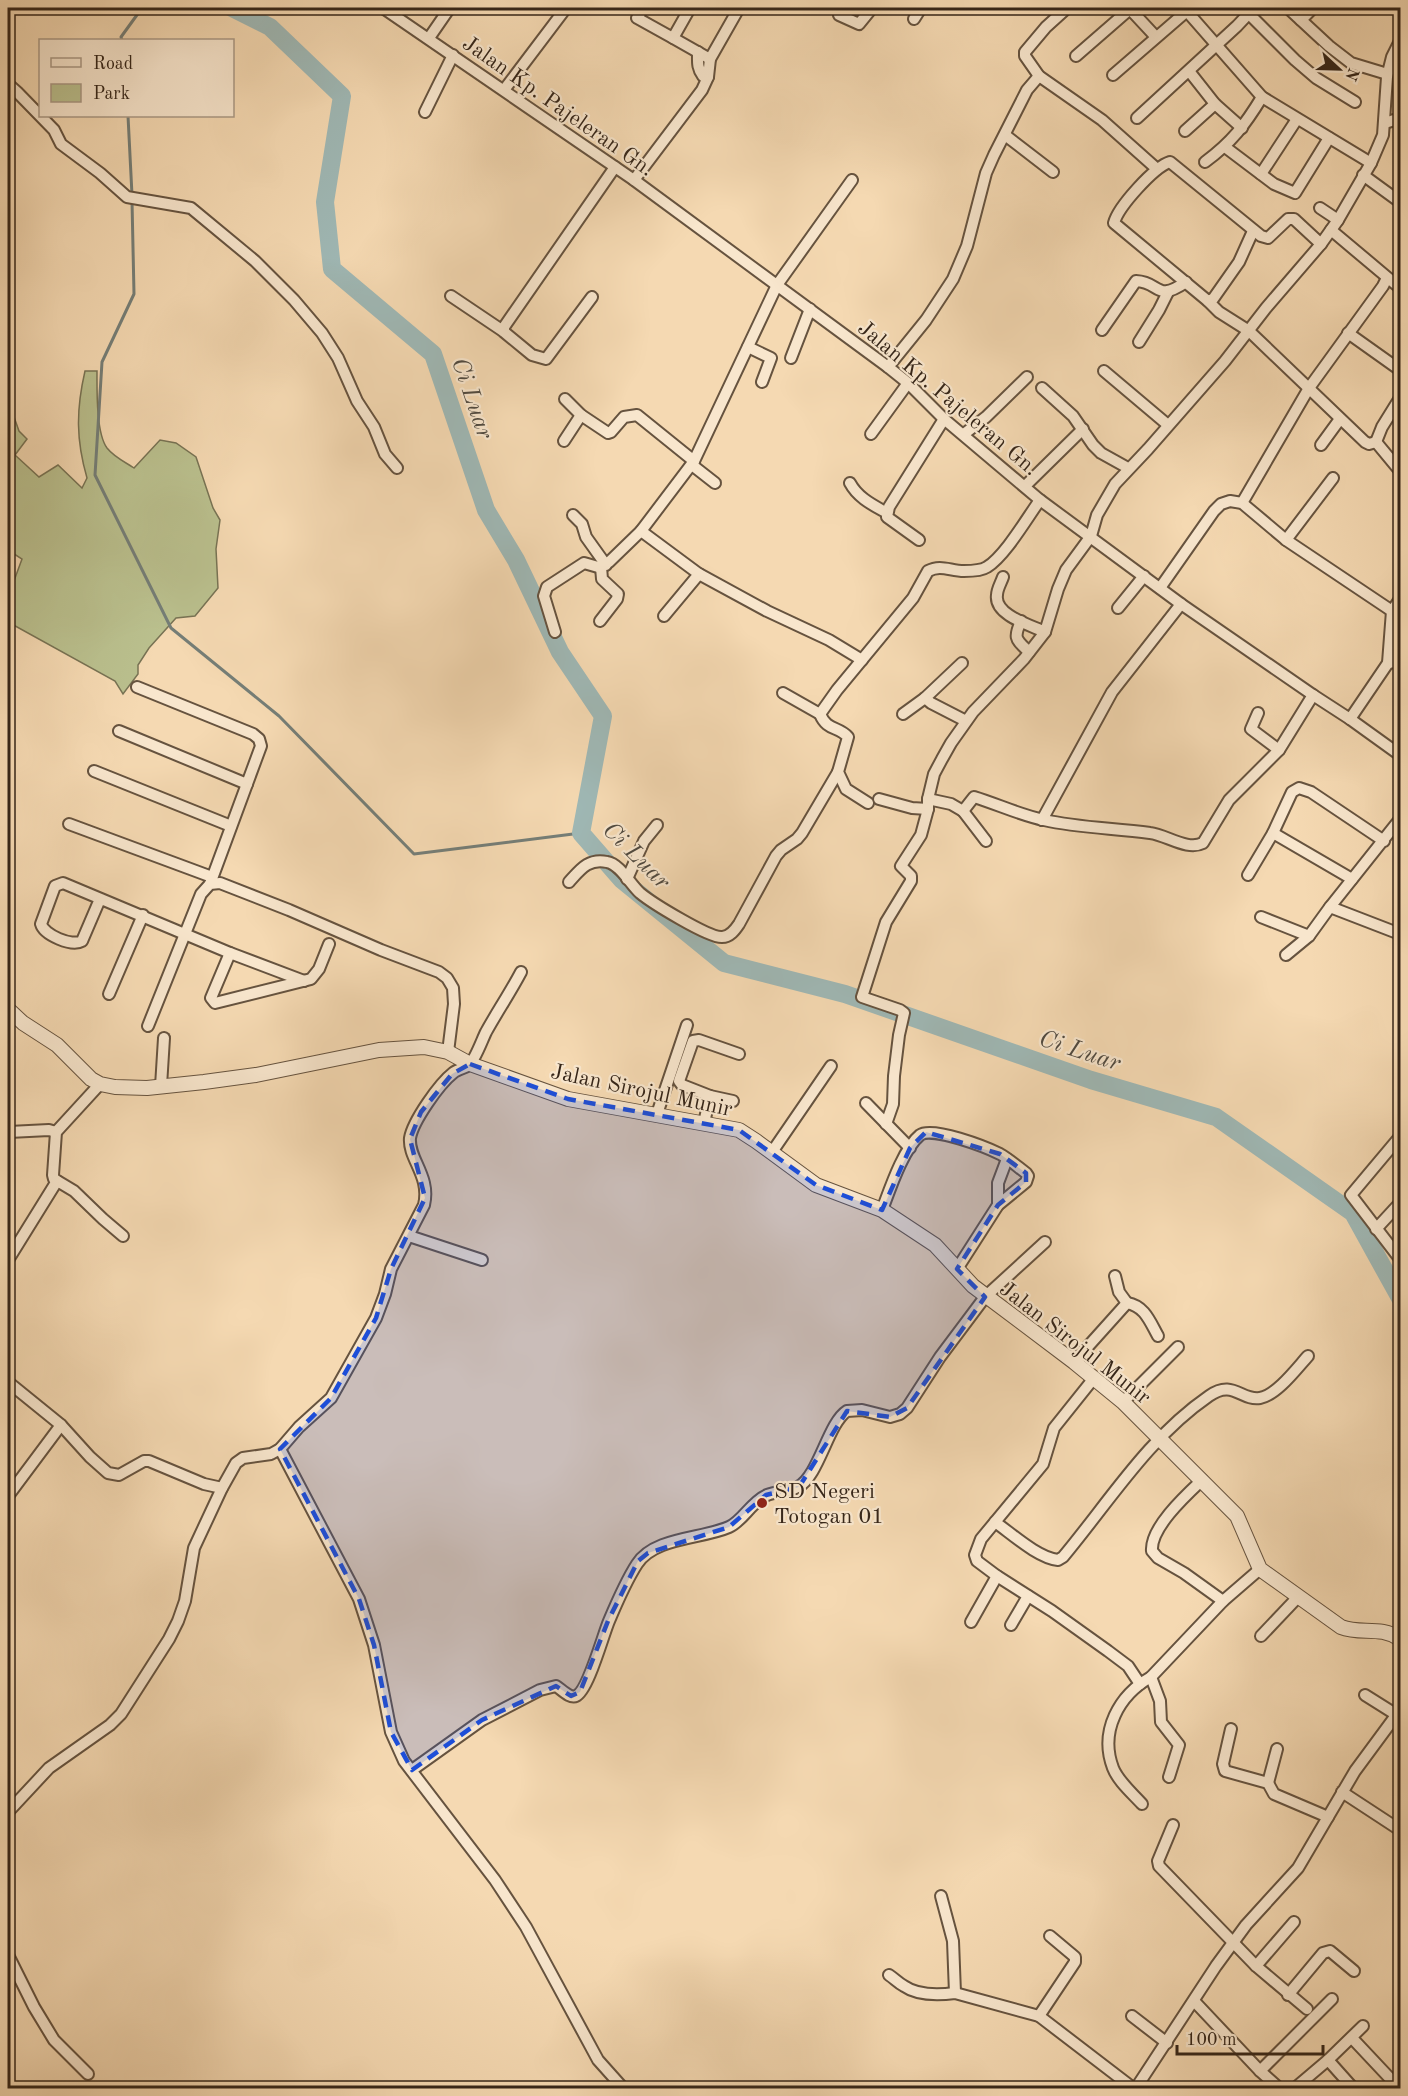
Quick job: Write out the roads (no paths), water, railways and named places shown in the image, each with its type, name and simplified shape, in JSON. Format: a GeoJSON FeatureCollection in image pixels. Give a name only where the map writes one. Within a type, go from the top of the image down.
{"type":"FeatureCollection","features":[{"type":"Feature","properties":{"kind":"street","name":"Jalan Kp. Pajeleran Gn."},"geometry":{"type":"LineString","coordinates":[[383,8],[395,11],[453,55],[634,180],[810,309],[908,383],[944,419],[1040,500],[1181,604],[1401,755]]}},
{"type":"Feature","properties":{"kind":"street"},"geometry":{"type":"LineString","coordinates":[[504,90],[566,8]]}},
{"type":"Feature","properties":{"kind":"street"},"geometry":{"type":"LineString","coordinates":[[643,8],[637,18],[710,59]]}},
{"type":"Feature","properties":{"kind":"street"},"geometry":{"type":"LineString","coordinates":[[673,38],[690,8]]}},
{"type":"Feature","properties":{"kind":"street"},"geometry":{"type":"LineString","coordinates":[[634,180],[702,90],[708,77],[710,59],[739,8]]}},
{"type":"Feature","properties":{"kind":"street"},"geometry":{"type":"LineString","coordinates":[[839,15],[859,24],[872,8]]}},
{"type":"Feature","properties":{"kind":"street"},"geometry":{"type":"LineString","coordinates":[[914,19],[921,8]]}},
{"type":"Feature","properties":{"kind":"street"},"geometry":{"type":"LineString","coordinates":[[1067,8],[1046,27],[1025,52],[1025,56],[1039,76],[1102,120],[1157,169]]}},
{"type":"Feature","properties":{"kind":"street"},"geometry":{"type":"LineString","coordinates":[[1076,56],[1130,8],[1156,38]]}},
{"type":"Feature","properties":{"kind":"street"},"geometry":{"type":"LineString","coordinates":[[1288,8],[1351,63],[1384,73]]}},
{"type":"Feature","properties":{"kind":"street"},"geometry":{"type":"LineString","coordinates":[[1301,20],[1313,8]]}},
{"type":"Feature","properties":{"kind":"street"},"geometry":{"type":"LineString","coordinates":[[429,38],[449,9]]}},
{"type":"Feature","properties":{"kind":"street"},"geometry":{"type":"LineString","coordinates":[[1113,75],[1185,9],[1262,97],[1371,163]]}},
{"type":"Feature","properties":{"kind":"street"},"geometry":{"type":"LineString","coordinates":[[1137,118],[1217,45],[1249,10],[1287,52],[1316,78],[1355,102]]}},
{"type":"Feature","properties":{"kind":"street"},"geometry":{"type":"LineString","coordinates":[[886,1124],[894,1104],[899,1035],[904,1013],[862,997],[886,922],[911,881],[911,876],[901,866],[920,838],[934,774],[966,721],[1045,632],[1066,570],[1091,536],[1097,514],[1106,498],[1128,468],[1148,449],[1249,332],[1338,220],[1371,163],[1383,135],[1387,77],[1392,57],[1401,40]]}},
{"type":"Feature","properties":{"kind":"street"},"geometry":{"type":"LineString","coordinates":[[698,52],[700,72],[703,76],[708,77]]}},
{"type":"Feature","properties":{"kind":"street"},"geometry":{"type":"LineString","coordinates":[[425,112],[453,55]]}},
{"type":"Feature","properties":{"kind":"street"},"geometry":{"type":"LineString","coordinates":[[1189,71],[1215,104],[1242,128]]}},
{"type":"Feature","properties":{"kind":"street"},"geometry":{"type":"LineString","coordinates":[[888,367],[927,320],[953,279],[967,246],[986,173],[1027,90],[1039,76]]}},
{"type":"Feature","properties":{"kind":"street"},"geometry":{"type":"LineString","coordinates":[[8,84],[39,115]]}},
{"type":"Feature","properties":{"kind":"street"},"geometry":{"type":"LineString","coordinates":[[1205,162],[1225,147],[1242,128],[1262,97]]}},
{"type":"Feature","properties":{"kind":"street"},"geometry":{"type":"LineString","coordinates":[[1185,131],[1215,104]]}},
{"type":"Feature","properties":{"kind":"street"},"geometry":{"type":"LineString","coordinates":[[41,117],[54,130],[61,144],[127,197],[191,208],[255,261],[294,300],[322,333],[338,358],[357,401],[374,427],[385,454],[397,468]]}},
{"type":"Feature","properties":{"kind":"street"},"geometry":{"type":"LineString","coordinates":[[1261,174],[1297,118]]}},
{"type":"Feature","properties":{"kind":"street"},"geometry":{"type":"LineString","coordinates":[[1385,123],[1394,120],[1401,124]]}},
{"type":"Feature","properties":{"kind":"street"},"geometry":{"type":"LineString","coordinates":[[1005,135],[1053,172]]}},
{"type":"Feature","properties":{"kind":"street"},"geometry":{"type":"LineString","coordinates":[[1225,147],[1261,174],[1292,192],[1297,192],[1329,138]]}},
{"type":"Feature","properties":{"kind":"street"},"geometry":{"type":"LineString","coordinates":[[1321,244],[1294,219],[1288,219],[1268,238],[1253,231],[1168,162],[1157,169],[1118,213],[1114,223],[1219,312],[1249,332],[1365,442],[1370,444],[1376,442],[1382,427],[1401,398]]}},
{"type":"Feature","properties":{"kind":"street"},"geometry":{"type":"LineString","coordinates":[[503,331],[615,167]]}},
{"type":"Feature","properties":{"kind":"street"},"geometry":{"type":"LineString","coordinates":[[1364,175],[1401,202]]}},
{"type":"Feature","properties":{"kind":"street"},"geometry":{"type":"LineString","coordinates":[[603,566],[641,531],[693,463],[777,285],[852,180]]}},
{"type":"Feature","properties":{"kind":"street"},"geometry":{"type":"LineString","coordinates":[[1320,208],[1338,220]]}},
{"type":"Feature","properties":{"kind":"street"},"geometry":{"type":"LineString","coordinates":[[1331,230],[1401,288]]}},
{"type":"Feature","properties":{"kind":"street"},"geometry":{"type":"LineString","coordinates":[[1208,301],[1213,299],[1239,262],[1253,231]]}},
{"type":"Feature","properties":{"kind":"street"},"geometry":{"type":"LineString","coordinates":[[1242,503],[1309,388],[1387,278]]}},
{"type":"Feature","properties":{"kind":"street"},"geometry":{"type":"LineString","coordinates":[[1102,330],[1136,281],[1143,282],[1160,292],[1168,292],[1186,282]]}},
{"type":"Feature","properties":{"kind":"street"},"geometry":{"type":"LineString","coordinates":[[1139,342],[1168,292]]}},
{"type":"Feature","properties":{"kind":"street"},"geometry":{"type":"LineString","coordinates":[[451,296],[503,331],[532,355],[546,359],[592,297]]}},
{"type":"Feature","properties":{"kind":"street"},"geometry":{"type":"LineString","coordinates":[[791,358],[810,309]]}},
{"type":"Feature","properties":{"kind":"street"},"geometry":{"type":"LineString","coordinates":[[1348,333],[1401,370]]}},
{"type":"Feature","properties":{"kind":"street"},"geometry":{"type":"LineString","coordinates":[[748,347],[771,358],[762,382]]}},
{"type":"Feature","properties":{"kind":"street"},"geometry":{"type":"LineString","coordinates":[[1104,371],[1168,425]]}},
{"type":"Feature","properties":{"kind":"street"},"geometry":{"type":"LineString","coordinates":[[964,434],[986,417],[1027,376]]}},
{"type":"Feature","properties":{"kind":"street"},"geometry":{"type":"LineString","coordinates":[[871,434],[908,383]]}},
{"type":"Feature","properties":{"kind":"street"},"geometry":{"type":"LineString","coordinates":[[1042,388],[1073,416],[1093,446],[1128,468]]}},
{"type":"Feature","properties":{"kind":"street"},"geometry":{"type":"LineString","coordinates":[[565,399],[581,415],[610,433],[624,417],[637,415],[715,483]]}},
{"type":"Feature","properties":{"kind":"street"},"geometry":{"type":"LineString","coordinates":[[564,441],[581,415]]}},
{"type":"Feature","properties":{"kind":"street"},"geometry":{"type":"LineString","coordinates":[[919,540],[887,518],[888,507],[944,419]]}},
{"type":"Feature","properties":{"kind":"street"},"geometry":{"type":"LineString","coordinates":[[1321,445],[1340,420]]}},
{"type":"Feature","properties":{"kind":"street"},"geometry":{"type":"LineString","coordinates":[[1025,486],[1083,429]]}},
{"type":"Feature","properties":{"kind":"street"},"geometry":{"type":"LineString","coordinates":[[1376,442],[1401,471]]}},
{"type":"Feature","properties":{"kind":"street"},"geometry":{"type":"LineString","coordinates":[[1286,540],[1333,478]]}},
{"type":"Feature","properties":{"kind":"street"},"geometry":{"type":"LineString","coordinates":[[850,483],[854,491],[887,513]]}},
{"type":"Feature","properties":{"kind":"street"},"geometry":{"type":"LineString","coordinates":[[820,714],[913,598],[928,571],[942,566],[963,571],[981,570],[1002,552],[1040,500]]}},
{"type":"Feature","properties":{"kind":"street"},"geometry":{"type":"LineString","coordinates":[[1160,588],[1214,511],[1221,504],[1230,501],[1242,503],[1286,540],[1392,611]]}},
{"type":"Feature","properties":{"kind":"street"},"geometry":{"type":"LineString","coordinates":[[573,515],[582,524],[603,566],[602,579],[618,594],[617,599],[600,621]]}},
{"type":"Feature","properties":{"kind":"street"},"geometry":{"type":"LineString","coordinates":[[641,531],[699,574],[767,611],[829,640],[862,660]]}},
{"type":"Feature","properties":{"kind":"street"},"geometry":{"type":"LineString","coordinates":[[555,633],[544,596],[547,586],[584,563],[603,566]]}},
{"type":"Feature","properties":{"kind":"street"},"geometry":{"type":"LineString","coordinates":[[664,616],[699,574]]}},
{"type":"Feature","properties":{"kind":"street"},"geometry":{"type":"LineString","coordinates":[[1118,608],[1144,576]]}},
{"type":"Feature","properties":{"kind":"street"},"geometry":{"type":"LineString","coordinates":[[1003,577],[997,596],[997,602],[1002,611],[1045,632]]}},
{"type":"Feature","properties":{"kind":"street"},"geometry":{"type":"LineString","coordinates":[[1350,718],[1388,663],[1392,611],[1401,599]]}},
{"type":"Feature","properties":{"kind":"street"},"geometry":{"type":"LineString","coordinates":[[1042,820],[1112,692],[1181,604]]}},
{"type":"Feature","properties":{"kind":"street"},"geometry":{"type":"LineString","coordinates":[[1021,621],[1016,636],[1017,641],[1029,652]]}},
{"type":"Feature","properties":{"kind":"street"},"geometry":{"type":"LineString","coordinates":[[1388,663],[1401,661]]}},
{"type":"Feature","properties":{"kind":"street"},"geometry":{"type":"LineString","coordinates":[[903,714],[925,698],[962,663]]}},
{"type":"Feature","properties":{"kind":"street"},"geometry":{"type":"LineString","coordinates":[[137,687],[253,734],[259,739],[261,746],[211,880],[201,894],[148,1026]]}},
{"type":"Feature","properties":{"kind":"street"},"geometry":{"type":"LineString","coordinates":[[569,882],[584,865],[605,862],[618,868],[640,892],[664,910],[715,936],[725,937],[735,930],[781,850],[802,833],[838,772],[848,737],[826,725],[820,714],[783,693]]}},
{"type":"Feature","properties":{"kind":"street"},"geometry":{"type":"LineString","coordinates":[[963,811],[974,796],[1042,820],[1098,829],[1151,833],[1197,846],[1203,843],[1229,800],[1279,750],[1313,695]]}},
{"type":"Feature","properties":{"kind":"street"},"geometry":{"type":"LineString","coordinates":[[925,698],[966,721]]}},
{"type":"Feature","properties":{"kind":"street"},"geometry":{"type":"LineString","coordinates":[[1258,713],[1251,729],[1279,750]]}},
{"type":"Feature","properties":{"kind":"street"},"geometry":{"type":"LineString","coordinates":[[120,731],[247,784]]}},
{"type":"Feature","properties":{"kind":"street"},"geometry":{"type":"LineString","coordinates":[[94,771],[231,826]]}},
{"type":"Feature","properties":{"kind":"street"},"geometry":{"type":"LineString","coordinates":[[838,772],[846,789],[874,801],[912,808],[928,804],[951,804],[963,811],[986,841]]}},
{"type":"Feature","properties":{"kind":"street"},"geometry":{"type":"LineString","coordinates":[[1248,875],[1273,833],[1292,792],[1296,789],[1303,788],[1384,841]]}},
{"type":"Feature","properties":{"kind":"street"},"geometry":{"type":"LineString","coordinates":[[1286,955],[1309,936],[1401,819]]}},
{"type":"Feature","properties":{"kind":"street"},"geometry":{"type":"LineString","coordinates":[[69,824],[289,910],[381,950],[439,972],[447,978],[453,988],[454,1004],[448,1052]]}},
{"type":"Feature","properties":{"kind":"street"},"geometry":{"type":"LineString","coordinates":[[627,879],[644,841],[657,825]]}},
{"type":"Feature","properties":{"kind":"street"},"geometry":{"type":"LineString","coordinates":[[1273,833],[1352,879]]}},
{"type":"Feature","properties":{"kind":"street"},"geometry":{"type":"LineString","coordinates":[[100,899],[82,941],[79,943],[74,944],[42,928],[41,924],[55,886],[63,883],[230,953],[304,981]]}},
{"type":"Feature","properties":{"kind":"street"},"geometry":{"type":"LineString","coordinates":[[1330,907],[1401,934]]}},
{"type":"Feature","properties":{"kind":"street"},"geometry":{"type":"LineString","coordinates":[[109,994],[143,915]]}},
{"type":"Feature","properties":{"kind":"street"},"geometry":{"type":"LineString","coordinates":[[1262,917],[1309,936]]}},
{"type":"Feature","properties":{"kind":"street"},"geometry":{"type":"LineString","coordinates":[[230,953],[211,998],[215,1003],[304,981],[315,975],[329,944]]}},
{"type":"Feature","properties":{"kind":"street"},"geometry":{"type":"LineString","coordinates":[[268,989],[275,970]]}},
{"type":"Feature","properties":{"kind":"street"},"geometry":{"type":"LineString","coordinates":[[8,1812],[49,1768],[110,1725],[121,1714],[137,1690],[178,1621],[185,1601],[194,1548],[236,1463],[243,1458],[271,1454],[280,1449],[299,1427],[331,1398],[376,1318],[391,1269],[409,1236],[425,1198],[424,1179],[410,1139],[415,1124],[421,1112],[452,1074],[470,1064],[521,972]]}},
{"type":"Feature","properties":{"kind":"street"},"geometry":{"type":"LineString","coordinates":[[8,1009],[24,1023],[57,1045],[91,1079],[100,1084],[56,1132],[52,1168],[54,1179],[74,1191],[123,1236]]}},
{"type":"Feature","properties":{"kind":"street"},"geometry":{"type":"LineString","coordinates":[[657,1114],[687,1025]]}},
{"type":"Feature","properties":{"kind":"street"},"geometry":{"type":"LineString","coordinates":[[161,1086],[164,1038]]}},
{"type":"Feature","properties":{"kind":"street"},"geometry":{"type":"LineString","coordinates":[[733,1101],[710,1096],[679,1081],[693,1041],[699,1040],[739,1054]]}},
{"type":"Feature","properties":{"kind":"street","name":"Jalan Sirojul Munir"},"geometry":{"type":"LineString","coordinates":[[100,1084],[131,1088],[161,1086],[256,1075],[379,1050],[424,1047],[448,1052],[470,1064],[568,1099],[739,1130],[816,1185],[882,1210],[935,1245],[986,1297],[1074,1362],[1123,1402],[1237,1516],[1260,1569],[1343,1628],[1380,1630],[1401,1639]]}},
{"type":"Feature","properties":{"kind":"street"},"geometry":{"type":"LineString","coordinates":[[772,1152],[831,1066]]}},
{"type":"Feature","properties":{"kind":"street"},"geometry":{"type":"LineString","coordinates":[[704,1123],[710,1096]]}},
{"type":"Feature","properties":{"kind":"street"},"geometry":{"type":"LineString","coordinates":[[866,1102],[910,1148]]}},
{"type":"Feature","properties":{"kind":"street"},"geometry":{"type":"LineString","coordinates":[[9,1132],[49,1130],[56,1132]]}},
{"type":"Feature","properties":{"kind":"street"},"geometry":{"type":"LineString","coordinates":[[882,1210],[910,1148],[921,1135],[932,1132],[1000,1154],[1026,1173],[1028,1179],[998,1205],[957,1269]]}},
{"type":"Feature","properties":{"kind":"street"},"geometry":{"type":"LineString","coordinates":[[1401,1141],[1398,1139],[1352,1195],[1401,1259]]}},
{"type":"Feature","properties":{"kind":"street"},"geometry":{"type":"LineString","coordinates":[[998,1205],[998,1183],[1007,1159]]}},
{"type":"Feature","properties":{"kind":"street"},"geometry":{"type":"LineString","coordinates":[[8,1260],[57,1181]]}},
{"type":"Feature","properties":{"kind":"street"},"geometry":{"type":"LineString","coordinates":[[1376,1229],[1401,1203]]}},
{"type":"Feature","properties":{"kind":"street"},"geometry":{"type":"LineString","coordinates":[[409,1236],[482,1260]]}},
{"type":"Feature","properties":{"kind":"street"},"geometry":{"type":"LineString","coordinates":[[412,1770],[482,1720],[540,1690],[556,1686],[571,1696],[576,1696],[591,1671],[608,1621],[638,1561],[660,1546],[729,1527],[766,1495],[798,1487],[812,1470],[837,1422],[847,1411],[862,1410],[890,1417],[900,1414],[912,1401],[940,1357],[986,1297],[1045,1242]]}},
{"type":"Feature","properties":{"kind":"street"},"geometry":{"type":"LineString","coordinates":[[1114,1276],[1119,1292],[1127,1303],[1135,1304],[1143,1310],[1158,1336]]}},
{"type":"Feature","properties":{"kind":"street"},"geometry":{"type":"LineString","coordinates":[[1074,1362],[1127,1303]]}},
{"type":"Feature","properties":{"kind":"street"},"geometry":{"type":"LineString","coordinates":[[1123,1402],[1178,1347]]}},
{"type":"Feature","properties":{"kind":"street"},"geometry":{"type":"LineString","coordinates":[[995,1522],[1036,1551],[1058,1560],[1066,1554],[1159,1438],[1198,1403],[1220,1390],[1233,1389],[1247,1396],[1260,1398],[1272,1392],[1308,1356]]}},
{"type":"Feature","properties":{"kind":"street"},"geometry":{"type":"LineString","coordinates":[[1094,1378],[1054,1428],[1043,1464],[981,1539],[975,1555],[977,1561],[996,1576],[1066,1621],[1128,1666],[1140,1684]]}},
{"type":"Feature","properties":{"kind":"street"},"geometry":{"type":"LineString","coordinates":[[8,1382],[61,1425],[108,1473],[119,1475],[144,1461],[149,1461],[204,1484],[222,1488]]}},
{"type":"Feature","properties":{"kind":"street"},"geometry":{"type":"LineString","coordinates":[[8,1496],[61,1425]]}},
{"type":"Feature","properties":{"kind":"street"},"geometry":{"type":"LineString","coordinates":[[280,1449],[359,1599],[374,1645],[392,1732],[404,1761],[495,1880],[526,1927],[598,2060],[622,2088]]}},
{"type":"Feature","properties":{"kind":"street"},"geometry":{"type":"LineString","coordinates":[[1202,1480],[1165,1520],[1153,1540],[1152,1551],[1158,1558],[1201,1584],[1223,1601]]}},
{"type":"Feature","properties":{"kind":"street"},"geometry":{"type":"LineString","coordinates":[[1142,1804],[1114,1769],[1109,1753],[1108,1739],[1116,1713],[1124,1698],[1151,1677],[1223,1601],[1260,1569]]}},
{"type":"Feature","properties":{"kind":"street"},"geometry":{"type":"LineString","coordinates":[[971,1622],[996,1576]]}},
{"type":"Feature","properties":{"kind":"street"},"geometry":{"type":"LineString","coordinates":[[1011,1625],[1028,1596]]}},
{"type":"Feature","properties":{"kind":"street"},"geometry":{"type":"LineString","coordinates":[[1261,1636],[1298,1598]]}},
{"type":"Feature","properties":{"kind":"street"},"geometry":{"type":"LineString","coordinates":[[1151,1677],[1160,1701],[1162,1725],[1179,1745],[1169,1777]]}},
{"type":"Feature","properties":{"kind":"street"},"geometry":{"type":"LineString","coordinates":[[889,1975],[913,1991],[955,1993],[1039,2016],[1135,2088],[1216,1966],[1258,1910],[1298,1868],[1366,1755],[1400,1714],[1365,1695]]}},
{"type":"Feature","properties":{"kind":"street"},"geometry":{"type":"LineString","coordinates":[[1231,1729],[1223,1764],[1225,1771],[1268,1783]]}},
{"type":"Feature","properties":{"kind":"street"},"geometry":{"type":"LineString","coordinates":[[1277,1749],[1268,1783],[1274,1794],[1328,1817]]}},
{"type":"Feature","properties":{"kind":"street"},"geometry":{"type":"LineString","coordinates":[[1342,1792],[1401,1830]]}},
{"type":"Feature","properties":{"kind":"street"},"geometry":{"type":"LineString","coordinates":[[1173,1825],[1158,1864],[1256,1966],[1307,2009]]}},
{"type":"Feature","properties":{"kind":"street"},"geometry":{"type":"LineString","coordinates":[[941,1896],[953,1941],[955,1993]]}},
{"type":"Feature","properties":{"kind":"street"},"geometry":{"type":"LineString","coordinates":[[1256,1966],[1294,1922]]}},
{"type":"Feature","properties":{"kind":"street"},"geometry":{"type":"LineString","coordinates":[[1039,2016],[1076,1962],[1075,1957],[1050,1936]]}},
{"type":"Feature","properties":{"kind":"street"},"geometry":{"type":"LineString","coordinates":[[1288,1995],[1327,1951],[1354,1971]]}},
{"type":"Feature","properties":{"kind":"street"},"geometry":{"type":"LineString","coordinates":[[8,1956],[54,2040],[88,2074]]}},
{"type":"Feature","properties":{"kind":"street"},"geometry":{"type":"LineString","coordinates":[[1260,2071],[1332,1999]]}},
{"type":"Feature","properties":{"kind":"street"},"geometry":{"type":"LineString","coordinates":[[1194,2001],[1260,2071],[1280,2088]]}},
{"type":"Feature","properties":{"kind":"street"},"geometry":{"type":"LineString","coordinates":[[1132,2016],[1167,2043]]}},
{"type":"Feature","properties":{"kind":"street"},"geometry":{"type":"LineString","coordinates":[[1295,2088],[1363,2026]]}},
{"type":"Feature","properties":{"kind":"street"},"geometry":{"type":"LineString","coordinates":[[1352,2038],[1399,2088]]}},
{"type":"Feature","properties":{"kind":"street"},"geometry":{"type":"LineString","coordinates":[[1328,2060],[1353,2088]]}},
{"type":"Feature","properties":{"kind":"waterway"},"geometry":{"type":"LineString","coordinates":[[122,39],[142,8]]}},
{"type":"Feature","properties":{"kind":"waterway","name":"Ci Luar"},"geometry":{"type":"LineString","coordinates":[[232,8],[270,27],[342,96],[325,202],[332,269],[433,354],[486,510],[516,560],[560,652],[603,716],[581,833],[622,880],[724,963],[845,994],[1091,1080],[1216,1117],[1353,1213],[1400,1298]]}},
{"type":"Feature","properties":{"kind":"waterway"},"geometry":{"type":"LineString","coordinates":[[128,117],[132,195]]}},
{"type":"Feature","properties":{"kind":"waterway"},"geometry":{"type":"LineString","coordinates":[[132,201],[134,294],[102,362],[95,475],[171,628],[279,716],[414,854],[581,833]]}},
{"type":"Feature","properties":{"kind":"place","name":"SD Negeri Totogan 01"},"geometry":{"type":"Point","coordinates":[762,1503]}}]}
